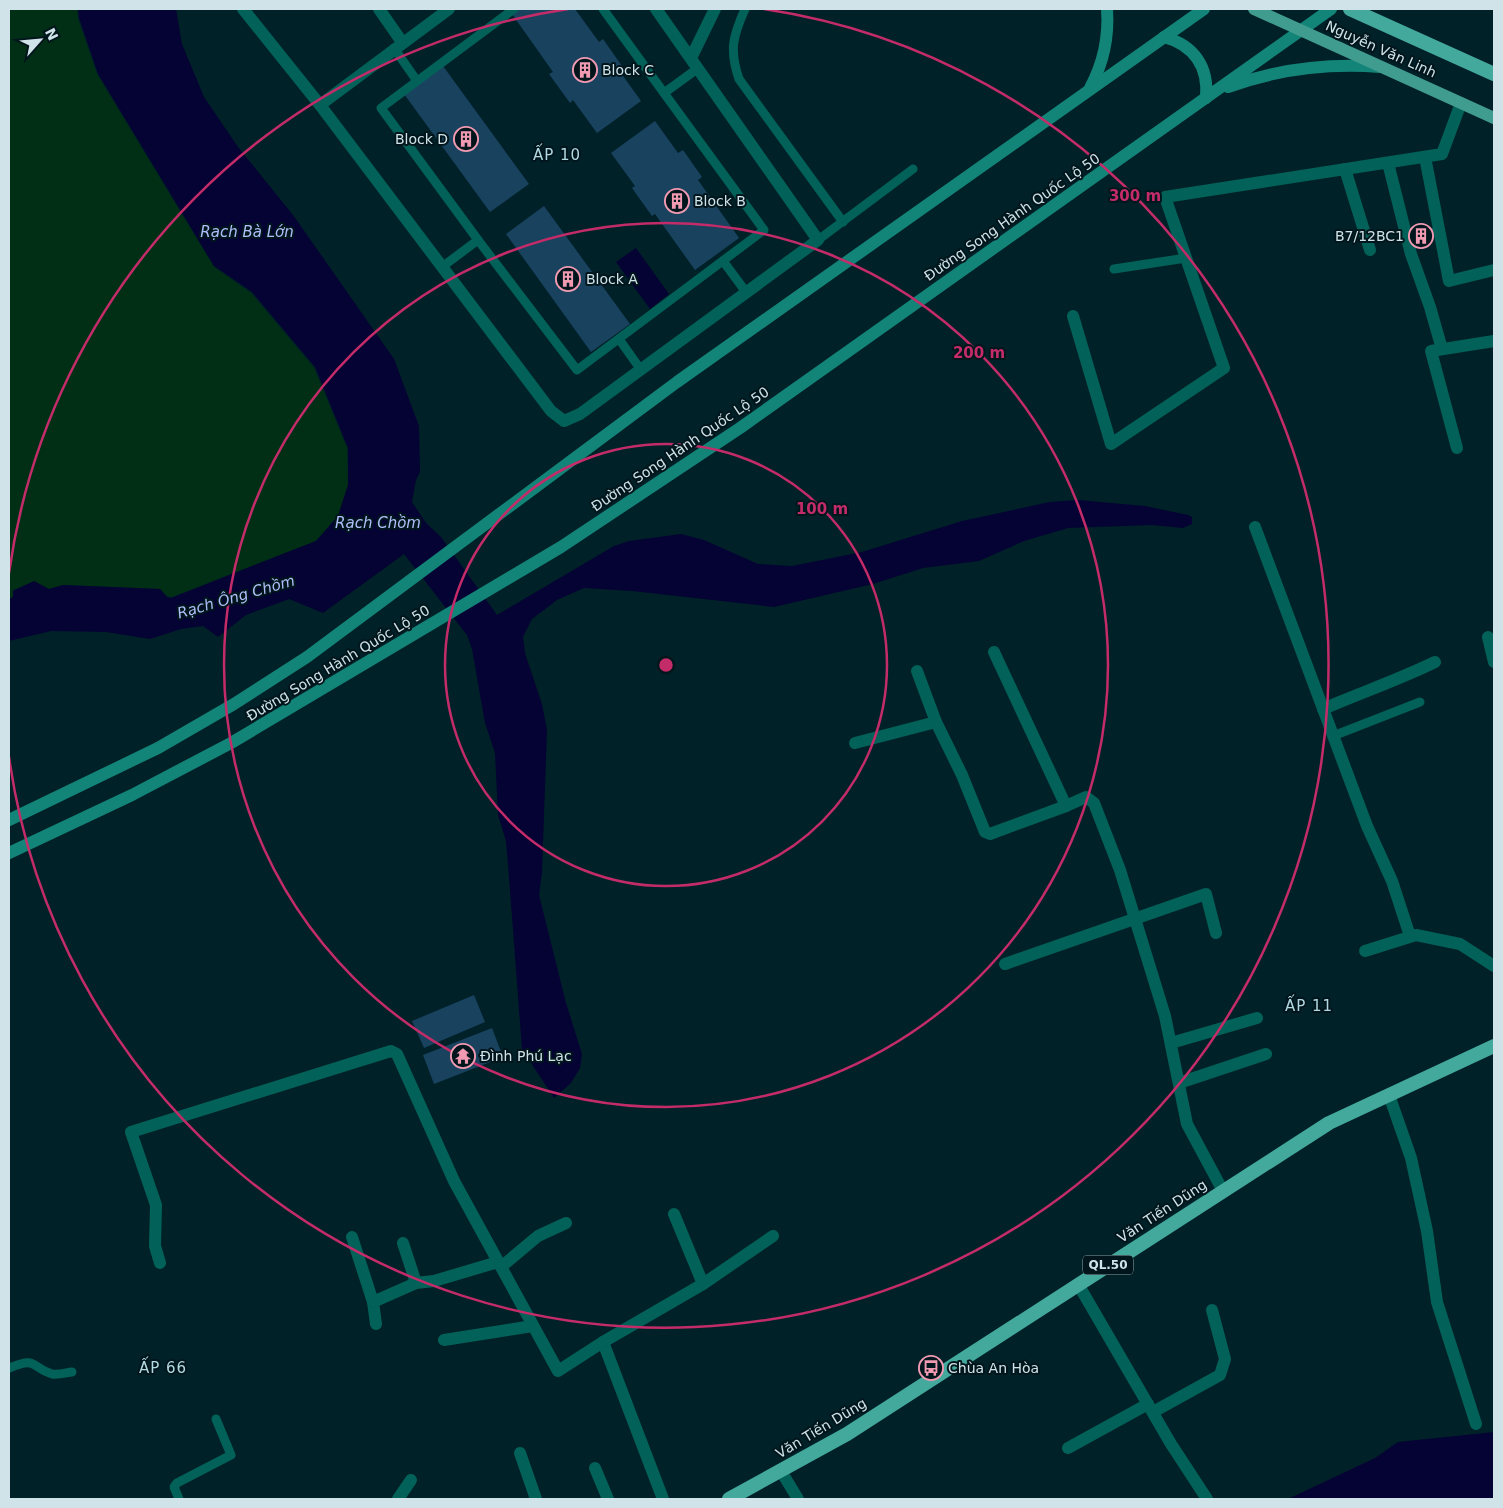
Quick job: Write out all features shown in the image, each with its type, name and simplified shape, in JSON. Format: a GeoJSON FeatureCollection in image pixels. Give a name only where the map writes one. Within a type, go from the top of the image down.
{"type":"FeatureCollection","features":[{"type":"Feature","properties":{"kind":"highway","name":"Nguyễn Văn Linh"},"geometry":{"type":"LineString","coordinates":[[1350,9],[1494,74]]}},
{"type":"Feature","properties":{"kind":"highway","name":"Văn Tiến Dũng"},"geometry":{"type":"LineString","coordinates":[[729,1499],[847,1434],[1329,1123],[1494,1046]]}},
{"type":"Feature","properties":{"kind":"main road"},"geometry":{"type":"LineString","coordinates":[[1088,91],[1102,61],[1107,28],[1107,9]]}},
{"type":"Feature","properties":{"kind":"main road","name":"Đường Song Hành Quốc Lộ 50"},"geometry":{"type":"LineString","coordinates":[[9,820],[119,768],[234,704],[307,657],[677,382],[1204,9]]}},
{"type":"Feature","properties":{"kind":"main road","name":"Nguyễn Văn Linh"},"geometry":{"type":"LineString","coordinates":[[1254,9],[1494,118]]}},
{"type":"Feature","properties":{"kind":"main road","name":"Đường Song Hành Quốc Lộ 50"},"geometry":{"type":"LineString","coordinates":[[9,853],[190,765],[279,716],[495,587],[623,507],[725,438],[1331,9]]}},
{"type":"Feature","properties":{"kind":"main road"},"geometry":{"type":"LineString","coordinates":[[1164,37],[1183,44],[1198,58],[1206,77],[1206,98],[1247,80],[1292,69],[1337,65],[1382,67]]}},
{"type":"Feature","properties":{"kind":"street"},"geometry":{"type":"LineString","coordinates":[[243,9],[320,105],[552,411],[564,421],[580,414],[818,240],[656,9]]}},
{"type":"Feature","properties":{"kind":"street"},"geometry":{"type":"LineString","coordinates":[[379,9],[398,45]]}},
{"type":"Feature","properties":{"kind":"street"},"geometry":{"type":"LineString","coordinates":[[320,105],[398,45],[449,9]]}},
{"type":"Feature","properties":{"kind":"street"},"geometry":{"type":"LineString","coordinates":[[694,63],[714,9]]}},
{"type":"Feature","properties":{"kind":"street"},"geometry":{"type":"LineString","coordinates":[[1073,316],[1111,444],[1224,368],[1165,198],[1442,154],[1461,103]]}},
{"type":"Feature","properties":{"kind":"street"},"geometry":{"type":"LineString","coordinates":[[1425,157],[1449,281],[1494,270]]}},
{"type":"Feature","properties":{"kind":"street"},"geometry":{"type":"LineString","coordinates":[[1388,163],[1411,254],[1430,307],[1442,349]]}},
{"type":"Feature","properties":{"kind":"street"},"geometry":{"type":"LineString","coordinates":[[1345,169],[1370,250]]}},
{"type":"Feature","properties":{"kind":"street"},"geometry":{"type":"LineString","coordinates":[[1456,448],[1431,351],[1494,341]]}},
{"type":"Feature","properties":{"kind":"street"},"geometry":{"type":"LineString","coordinates":[[1255,527],[1367,826],[1392,881],[1410,936]]}},
{"type":"Feature","properties":{"kind":"street"},"geometry":{"type":"LineString","coordinates":[[1488,637],[1494,662]]}},
{"type":"Feature","properties":{"kind":"street"},"geometry":{"type":"LineString","coordinates":[[994,652],[1066,806]]}},
{"type":"Feature","properties":{"kind":"street"},"geometry":{"type":"LineString","coordinates":[[1323,709],[1365,690],[1398,680],[1435,662]]}},
{"type":"Feature","properties":{"kind":"street"},"geometry":{"type":"LineString","coordinates":[[917,671],[936,722],[962,774],[985,832],[990,834],[1086,797],[1094,802],[1120,870],[1165,1016],[1187,1124],[1223,1191]]}},
{"type":"Feature","properties":{"kind":"street"},"geometry":{"type":"LineString","coordinates":[[856,743],[936,722]]}},
{"type":"Feature","properties":{"kind":"street"},"geometry":{"type":"LineString","coordinates":[[1005,964],[1206,894],[1216,933]]}},
{"type":"Feature","properties":{"kind":"street"},"geometry":{"type":"LineString","coordinates":[[1365,951],[1416,935],[1460,944],[1494,966]]}},
{"type":"Feature","properties":{"kind":"street"},"geometry":{"type":"LineString","coordinates":[[1171,1043],[1257,1018]]}},
{"type":"Feature","properties":{"kind":"street"},"geometry":{"type":"LineString","coordinates":[[160,1262],[155,1246],[156,1205],[131,1132],[391,1051],[397,1054],[454,1182],[558,1371],[603,1342],[703,1284],[773,1236]]}},
{"type":"Feature","properties":{"kind":"street"},"geometry":{"type":"LineString","coordinates":[[1179,1082],[1266,1054]]}},
{"type":"Feature","properties":{"kind":"street"},"geometry":{"type":"LineString","coordinates":[[1389,1095],[1411,1158],[1426,1231],[1437,1302],[1476,1424]]}},
{"type":"Feature","properties":{"kind":"street"},"geometry":{"type":"LineString","coordinates":[[674,1214],[703,1284]]}},
{"type":"Feature","properties":{"kind":"street"},"geometry":{"type":"LineString","coordinates":[[373,1302],[416,1283],[434,1281],[500,1264],[538,1236],[566,1222]]}},
{"type":"Feature","properties":{"kind":"street"},"geometry":{"type":"LineString","coordinates":[[352,1237],[373,1302],[376,1324]]}},
{"type":"Feature","properties":{"kind":"street"},"geometry":{"type":"LineString","coordinates":[[403,1243],[416,1283]]}},
{"type":"Feature","properties":{"kind":"street"},"geometry":{"type":"LineString","coordinates":[[1078,1284],[1207,1499]]}},
{"type":"Feature","properties":{"kind":"street"},"geometry":{"type":"LineString","coordinates":[[1068,1448],[1220,1375],[1225,1359],[1212,1310]]}},
{"type":"Feature","properties":{"kind":"street"},"geometry":{"type":"LineString","coordinates":[[444,1340],[533,1326]]}},
{"type":"Feature","properties":{"kind":"street"},"geometry":{"type":"LineString","coordinates":[[603,1342],[663,1499]]}},
{"type":"Feature","properties":{"kind":"street"},"geometry":{"type":"LineString","coordinates":[[520,1453],[536,1499]]}},
{"type":"Feature","properties":{"kind":"street"},"geometry":{"type":"LineString","coordinates":[[595,1468],[608,1499]]}},
{"type":"Feature","properties":{"kind":"street"},"geometry":{"type":"LineString","coordinates":[[782,1471],[798,1499]]}},
{"type":"Feature","properties":{"kind":"street"},"geometry":{"type":"LineString","coordinates":[[398,1499],[411,1480]]}},
{"type":"Feature","properties":{"kind":"lane"},"geometry":{"type":"LineString","coordinates":[[514,9],[381,108],[577,370],[764,230],[603,9]]}},
{"type":"Feature","properties":{"kind":"lane"},"geometry":{"type":"LineString","coordinates":[[745,9],[735,30],[732,45],[733,61],[739,79],[843,222]]}},
{"type":"Feature","properties":{"kind":"lane"},"geometry":{"type":"LineString","coordinates":[[398,45],[417,81]]}},
{"type":"Feature","properties":{"kind":"lane"},"geometry":{"type":"LineString","coordinates":[[664,93],[694,63]]}},
{"type":"Feature","properties":{"kind":"lane"},"geometry":{"type":"LineString","coordinates":[[818,240],[913,169]]}},
{"type":"Feature","properties":{"kind":"lane"},"geometry":{"type":"LineString","coordinates":[[442,267],[478,240]]}},
{"type":"Feature","properties":{"kind":"lane"},"geometry":{"type":"LineString","coordinates":[[1114,269],[1186,258]]}},
{"type":"Feature","properties":{"kind":"lane"},"geometry":{"type":"LineString","coordinates":[[723,261],[746,292]]}},
{"type":"Feature","properties":{"kind":"lane"},"geometry":{"type":"LineString","coordinates":[[618,339],[640,370]]}},
{"type":"Feature","properties":{"kind":"lane"},"geometry":{"type":"LineString","coordinates":[[1333,736],[1420,702]]}},
{"type":"Feature","properties":{"kind":"lane"},"geometry":{"type":"LineString","coordinates":[[9,1368],[22,1362],[35,1363],[45,1371],[55,1375],[72,1372]]}},
{"type":"Feature","properties":{"kind":"lane"},"geometry":{"type":"LineString","coordinates":[[179,1499],[174,1487],[177,1484],[231,1455],[216,1419]]}},
{"type":"Feature","properties":{"kind":"green space"},"geometry":{"type":"Polygon","coordinates":[[[9,9],[77,9],[78,19],[97,74],[214,267],[251,293],[314,368],[347,448],[348,485],[338,516],[316,541],[172,597],[167,596],[160,589],[63,585],[49,589],[34,581],[13,590],[13,597],[9,599],[9,9]]]}},
{"type":"Feature","properties":{"kind":"water","name":"Rạch Chồm"},"geometry":{"type":"Polygon","coordinates":[[[78,9],[176,9],[182,44],[204,97],[238,147],[293,215],[394,359],[419,426],[420,472],[416,480],[412,502],[426,523],[441,537],[497,615],[614,546],[629,541],[681,534],[704,540],[758,564],[792,566],[862,552],[962,521],[1050,502],[1078,500],[1145,506],[1188,515],[1192,517],[1192,524],[1183,528],[1152,525],[1068,528],[1024,541],[979,561],[923,568],[873,584],[774,607],[632,591],[584,588],[557,600],[532,619],[523,637],[525,653],[542,704],[547,730],[542,872],[539,895],[566,1003],[582,1054],[580,1068],[571,1083],[554,1098],[522,1049],[506,841],[498,815],[495,753],[485,723],[472,649],[467,635],[404,554],[323,613],[289,599],[246,615],[218,637],[203,626],[181,629],[150,639],[106,632],[51,631],[9,641],[9,599],[13,597],[13,591],[34,581],[49,589],[63,585],[160,589],[167,597],[171,598],[316,541],[338,516],[348,485],[348,448],[315,367],[252,292],[214,266],[98,74],[79,18],[78,9]]]}},
{"type":"Feature","properties":{"kind":"water"},"geometry":{"type":"Polygon","coordinates":[[[636,248],[669,294],[650,309],[616,262],[636,248]]]}},
{"type":"Feature","properties":{"kind":"water"},"geometry":{"type":"Polygon","coordinates":[[[1494,1432],[1494,1499],[1288,1499],[1375,1458],[1398,1442],[1494,1432]]]}},
{"type":"Feature","properties":{"kind":"building","name":"Block C"},"geometry":{"type":"Polygon","coordinates":[[[519,9],[575,9],[599,42],[603,39],[622,66],[618,69],[641,101],[597,133],[573,100],[570,103],[549,74],[553,72],[512,14],[519,9]]]}},
{"type":"Feature","properties":{"kind":"building","name":"Block D"},"geometry":{"type":"Polygon","coordinates":[[[443,66],[529,184],[490,212],[404,94],[443,66]]]}},
{"type":"Feature","properties":{"kind":"building","name":"Block B"},"geometry":{"type":"Polygon","coordinates":[[[655,121],[678,153],[683,150],[702,177],[698,180],[739,238],[695,270],[655,214],[652,216],[632,188],[635,186],[611,153],[655,121]]]}},
{"type":"Feature","properties":{"kind":"building","name":"Block A"},"geometry":{"type":"Polygon","coordinates":[[[544,206],[630,324],[591,352],[506,234],[544,206]]]}},
{"type":"Feature","properties":{"kind":"building","name":"B7/12BC1"},"geometry":{"type":"Polygon","coordinates":[[[1433,228],[1435,237],[1409,243],[1408,234],[1433,228]]]}},
{"type":"Feature","properties":{"kind":"building"},"geometry":{"type":"Polygon","coordinates":[[[474,995],[485,1022],[424,1048],[412,1021],[474,995]]]}},
{"type":"Feature","properties":{"kind":"building","name":"Đình Phú Lạc"},"geometry":{"type":"Polygon","coordinates":[[[492,1028],[503,1057],[434,1084],[423,1055],[492,1028]]]}},
{"type":"Feature","properties":{"kind":"place","name":"Block C"},"geometry":{"type":"Point","coordinates":[585,70]}},
{"type":"Feature","properties":{"kind":"place","name":"Block D"},"geometry":{"type":"Point","coordinates":[466,139]}},
{"type":"Feature","properties":{"kind":"place","name":"Block B"},"geometry":{"type":"Point","coordinates":[677,201]}},
{"type":"Feature","properties":{"kind":"place","name":"B7/12BC1"},"geometry":{"type":"Point","coordinates":[1421,236]}},
{"type":"Feature","properties":{"kind":"place","name":"Block A"},"geometry":{"type":"Point","coordinates":[568,279]}},
{"type":"Feature","properties":{"kind":"place","name":"Đình Phú Lạc"},"geometry":{"type":"Point","coordinates":[463,1056]}},
{"type":"Feature","properties":{"kind":"place","name":"Chùa An Hòa"},"geometry":{"type":"Point","coordinates":[931,1368]}},
{"type":"Feature","properties":{"kind":"district","name":"ẤP 10"},"geometry":{"type":"Point","coordinates":[557,155]}},
{"type":"Feature","properties":{"kind":"district","name":"ẤP 11"},"geometry":{"type":"Point","coordinates":[1309,1006]}},
{"type":"Feature","properties":{"kind":"district","name":"ẤP 66"},"geometry":{"type":"Point","coordinates":[163,1368]}},
{"type":"Feature","properties":{"kind":"water label","name":"Rạch Bà Lớn"},"geometry":{"type":"Point","coordinates":[247,232]}},
{"type":"Feature","properties":{"kind":"water label","name":"Rạch Ông Chồm"},"geometry":{"type":"Point","coordinates":[236,597]}}]}
